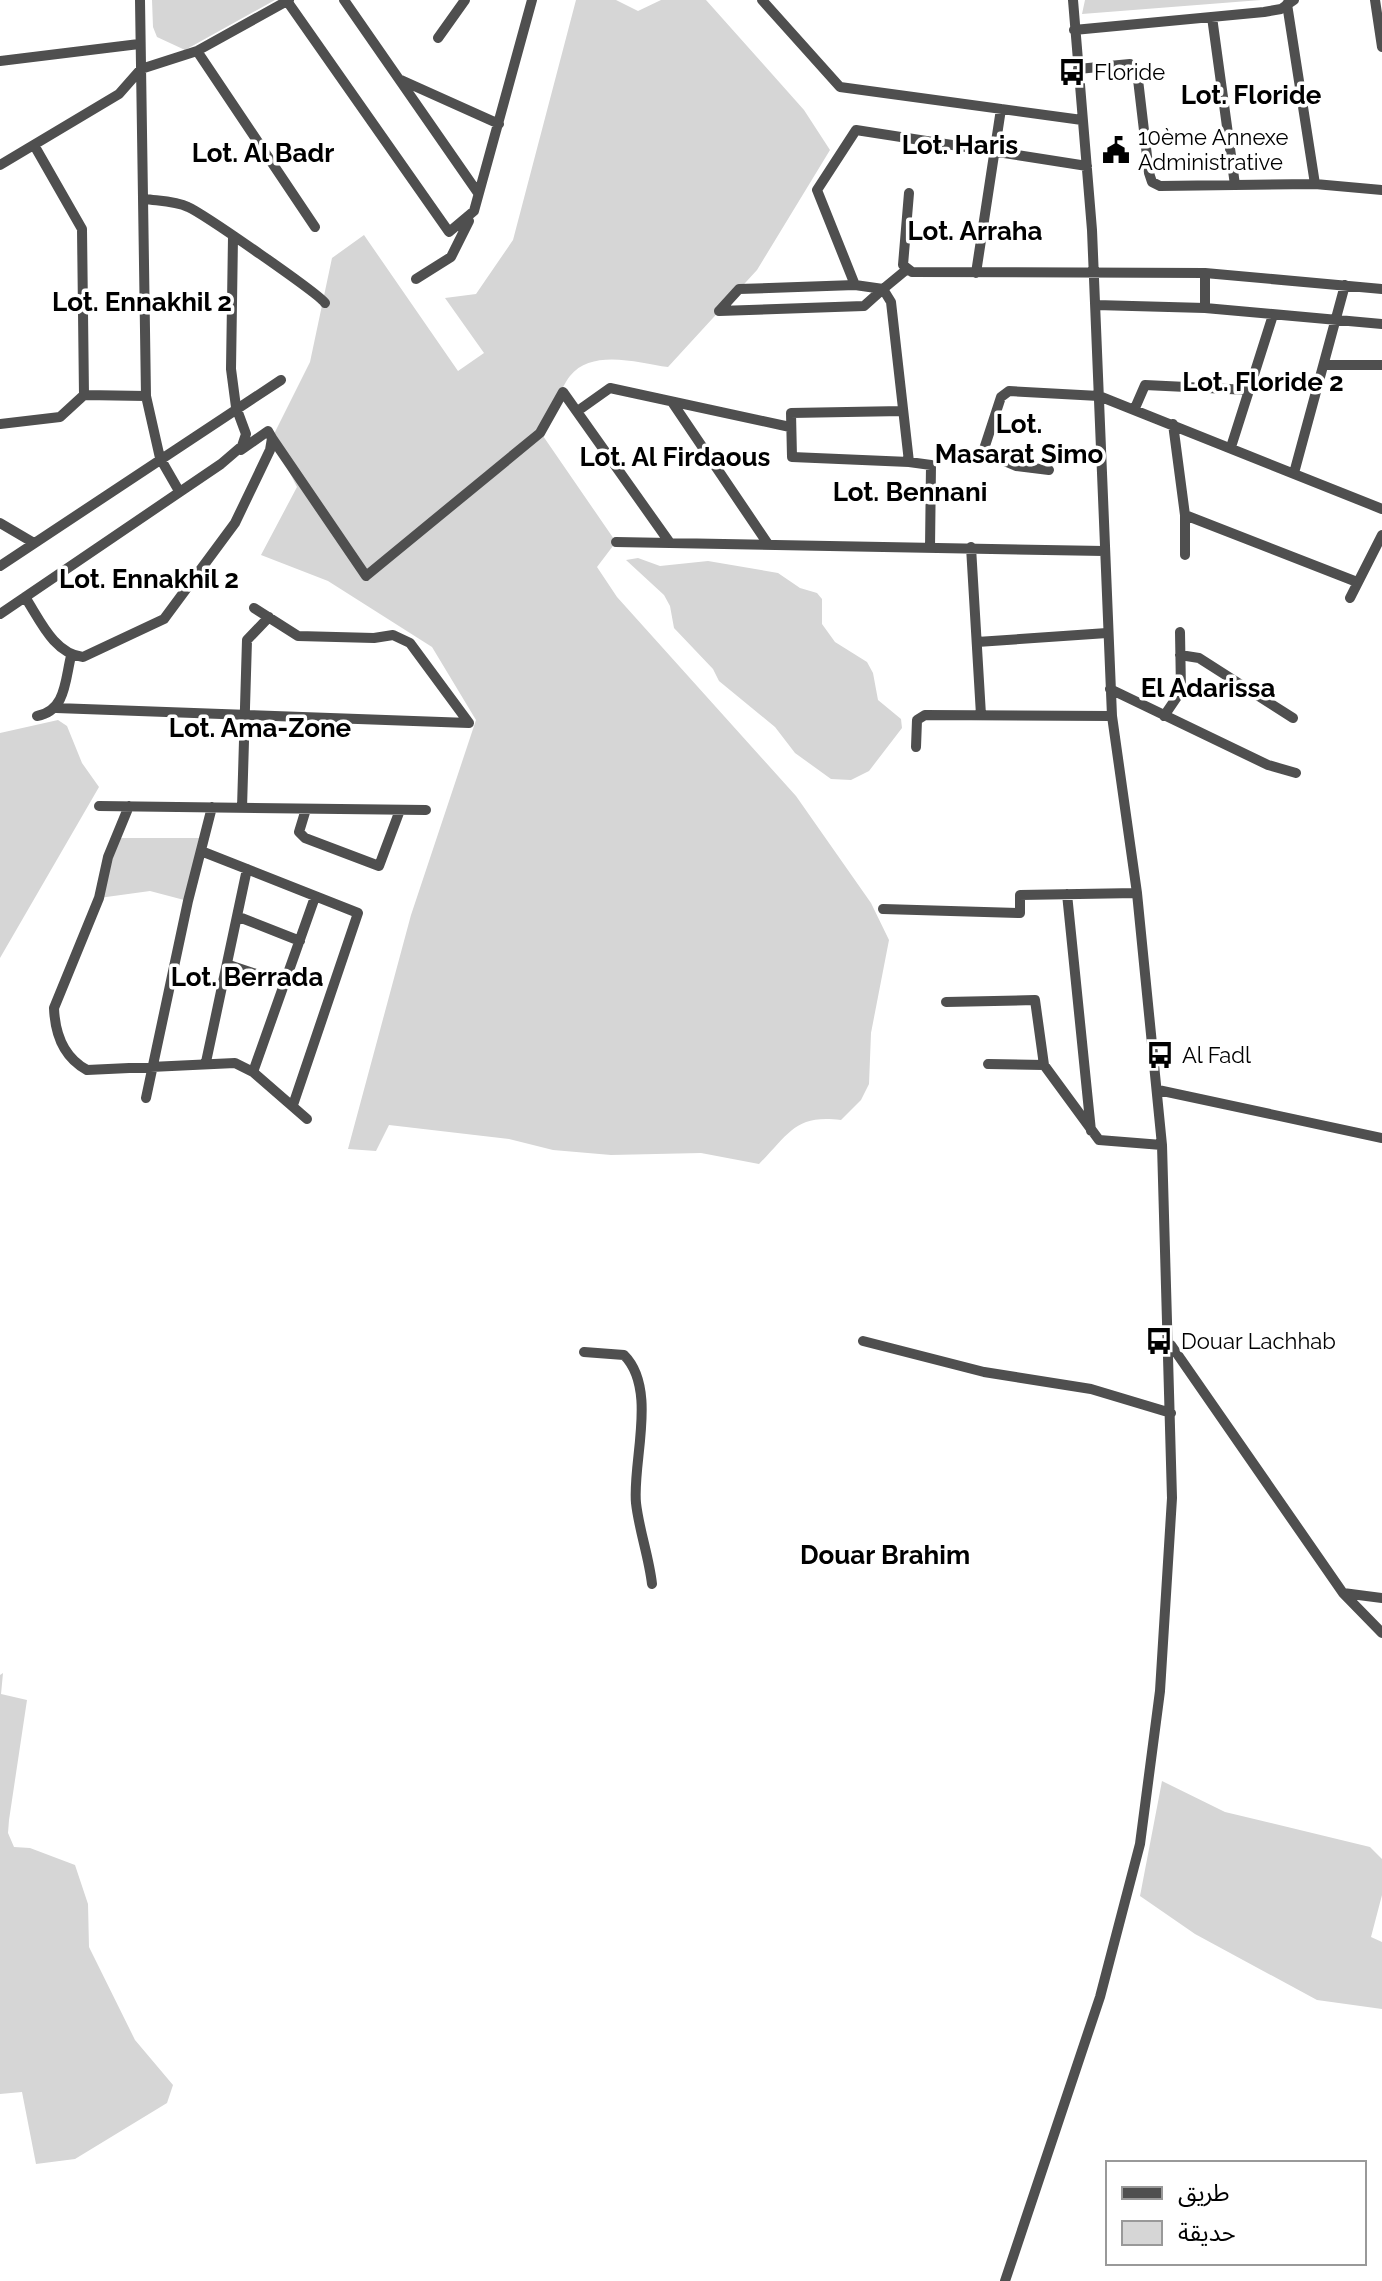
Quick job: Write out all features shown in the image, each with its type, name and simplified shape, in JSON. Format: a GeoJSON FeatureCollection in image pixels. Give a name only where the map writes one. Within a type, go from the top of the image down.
{"type":"FeatureCollection","features":[{"type":"Feature","properties":{"kind":"street"},"geometry":{"type":"LineString","coordinates":[[140,0],[146,396],[160,458],[179,491]]}},
{"type":"Feature","properties":{"kind":"street"},"geometry":{"type":"LineString","coordinates":[[0,164],[119,94],[141,69],[197,51],[288,0],[442,226],[449,232],[471,215]]}},
{"type":"Feature","properties":{"kind":"street"},"geometry":{"type":"LineString","coordinates":[[344,0],[478,193]]}},
{"type":"Feature","properties":{"kind":"street"},"geometry":{"type":"LineString","coordinates":[[438,38],[465,0]]}},
{"type":"Feature","properties":{"kind":"street"},"geometry":{"type":"LineString","coordinates":[[416,279],[451,257],[471,215],[532,0]]}},
{"type":"Feature","properties":{"kind":"street"},"geometry":{"type":"LineString","coordinates":[[762,0],[840,87],[1082,120]]}},
{"type":"Feature","properties":{"kind":"street"},"geometry":{"type":"LineString","coordinates":[[1005,2281],[1096,2011],[1140,1844],[1160,1691],[1171,1514],[1170,1344],[1162,1145],[1137,893],[1112,716],[1096,305],[1073,0]]}},
{"type":"Feature","properties":{"kind":"street"},"geometry":{"type":"LineString","coordinates":[[1375,0],[1382,47]]}},
{"type":"Feature","properties":{"kind":"street"},"geometry":{"type":"LineString","coordinates":[[1074,30],[1264,12],[1290,2],[1315,184]]}},
{"type":"Feature","properties":{"kind":"street"},"geometry":{"type":"LineString","coordinates":[[1212,17],[1235,185]]}},
{"type":"Feature","properties":{"kind":"street"},"geometry":{"type":"LineString","coordinates":[[0,61],[139,44]]}},
{"type":"Feature","properties":{"kind":"street"},"geometry":{"type":"LineString","coordinates":[[197,51],[315,227]]}},
{"type":"Feature","properties":{"kind":"street"},"geometry":{"type":"LineString","coordinates":[[1078,69],[1130,64],[1137,71],[1152,182],[1160,186],[1315,184],[1382,190]]}},
{"type":"Feature","properties":{"kind":"street"},"geometry":{"type":"LineString","coordinates":[[399,80],[499,124]]}},
{"type":"Feature","properties":{"kind":"street"},"geometry":{"type":"LineString","coordinates":[[976,273],[1001,109]]}},
{"type":"Feature","properties":{"kind":"street"},"geometry":{"type":"LineString","coordinates":[[855,285],[817,190],[839,161],[853,132],[859,130],[994,154],[1087,166]]}},
{"type":"Feature","properties":{"kind":"street"},"geometry":{"type":"LineString","coordinates":[[34,145],[82,229],[84,395]]}},
{"type":"Feature","properties":{"kind":"street"},"geometry":{"type":"LineString","coordinates":[[906,270],[901,255],[909,193]]}},
{"type":"Feature","properties":{"kind":"street"},"geometry":{"type":"LineString","coordinates":[[145,199],[184,205],[320,295],[325,303]]}},
{"type":"Feature","properties":{"kind":"street"},"geometry":{"type":"LineString","coordinates":[[233,237],[231,369],[245,441],[233,456]]}},
{"type":"Feature","properties":{"kind":"street"},"geometry":{"type":"LineString","coordinates":[[883,289],[855,285],[739,289],[719,311],[864,306],[906,270],[1205,273],[1382,289]]}},
{"type":"Feature","properties":{"kind":"street"},"geometry":{"type":"LineString","coordinates":[[1205,273],[1205,308]]}},
{"type":"Feature","properties":{"kind":"street"},"geometry":{"type":"LineString","coordinates":[[1294,473],[1338,321],[1345,285]]}},
{"type":"Feature","properties":{"kind":"street"},"geometry":{"type":"LineString","coordinates":[[883,289],[891,302],[909,462]]}},
{"type":"Feature","properties":{"kind":"street"},"geometry":{"type":"LineString","coordinates":[[1096,305],[1205,308],[1382,324]]}},
{"type":"Feature","properties":{"kind":"street"},"geometry":{"type":"LineString","coordinates":[[1231,447],[1273,315]]}},
{"type":"Feature","properties":{"kind":"street"},"geometry":{"type":"LineString","coordinates":[[1325,365],[1382,365]]}},
{"type":"Feature","properties":{"kind":"street"},"geometry":{"type":"LineString","coordinates":[[0,566],[281,380]]}},
{"type":"Feature","properties":{"kind":"street"},"geometry":{"type":"LineString","coordinates":[[1135,408],[1145,385],[1249,390]]}},
{"type":"Feature","properties":{"kind":"street"},"geometry":{"type":"LineString","coordinates":[[579,410],[610,388],[790,427]]}},
{"type":"Feature","properties":{"kind":"street"},"geometry":{"type":"LineString","coordinates":[[1049,470],[1016,466],[983,452],[1001,397],[1009,391],[1099,396],[1382,509]]}},
{"type":"Feature","properties":{"kind":"street"},"geometry":{"type":"LineString","coordinates":[[270,434],[366,576],[540,433],[563,392],[579,410],[670,543]]}},
{"type":"Feature","properties":{"kind":"street"},"geometry":{"type":"LineString","coordinates":[[0,424],[60,417],[84,395],[146,396]]}},
{"type":"Feature","properties":{"kind":"street"},"geometry":{"type":"LineString","coordinates":[[672,402],[768,544]]}},
{"type":"Feature","properties":{"kind":"street"},"geometry":{"type":"LineString","coordinates":[[903,411],[791,413],[792,457],[931,465],[930,548]]}},
{"type":"Feature","properties":{"kind":"street"},"geometry":{"type":"LineString","coordinates":[[1173,424],[1185,515],[1185,555]]}},
{"type":"Feature","properties":{"kind":"street"},"geometry":{"type":"LineString","coordinates":[[0,614],[179,491],[270,434]]}},
{"type":"Feature","properties":{"kind":"street"},"geometry":{"type":"LineString","coordinates":[[25,597],[60,649],[71,656],[83,657],[164,619],[235,523],[270,450],[270,434]]}},
{"type":"Feature","properties":{"kind":"street"},"geometry":{"type":"LineString","coordinates":[[1185,515],[1357,582]]}},
{"type":"Feature","properties":{"kind":"street"},"geometry":{"type":"LineString","coordinates":[[0,523],[34,543]]}},
{"type":"Feature","properties":{"kind":"street"},"geometry":{"type":"LineString","coordinates":[[1350,598],[1382,535]]}},
{"type":"Feature","properties":{"kind":"street"},"geometry":{"type":"LineString","coordinates":[[616,542],[1104,551]]}},
{"type":"Feature","properties":{"kind":"street"},"geometry":{"type":"LineString","coordinates":[[971,547],[981,715]]}},
{"type":"Feature","properties":{"kind":"street"},"geometry":{"type":"LineString","coordinates":[[37,716],[56,708],[469,723],[410,643],[393,635],[298,636],[254,608]]}},
{"type":"Feature","properties":{"kind":"street"},"geometry":{"type":"LineString","coordinates":[[242,808],[247,640],[255,627],[269,617]]}},
{"type":"Feature","properties":{"kind":"street"},"geometry":{"type":"LineString","coordinates":[[1164,716],[1181,691],[1180,632]]}},
{"type":"Feature","properties":{"kind":"street"},"geometry":{"type":"LineString","coordinates":[[977,642],[1107,633]]}},
{"type":"Feature","properties":{"kind":"street"},"geometry":{"type":"LineString","coordinates":[[1180,655],[1199,658],[1293,718]]}},
{"type":"Feature","properties":{"kind":"street"},"geometry":{"type":"LineString","coordinates":[[56,708],[71,656]]}},
{"type":"Feature","properties":{"kind":"street"},"geometry":{"type":"LineString","coordinates":[[1110,689],[1268,765],[1296,773]]}},
{"type":"Feature","properties":{"kind":"street"},"geometry":{"type":"LineString","coordinates":[[916,747],[917,720],[925,715],[1112,716]]}},
{"type":"Feature","properties":{"kind":"street"},"geometry":{"type":"LineString","coordinates":[[99,806],[426,810]]}},
{"type":"Feature","properties":{"kind":"street"},"geometry":{"type":"LineString","coordinates":[[129,806],[108,857],[99,898],[54,1008],[55,1025],[74,1063],[87,1070],[235,1063],[253,1072],[307,1119]]}},
{"type":"Feature","properties":{"kind":"street"},"geometry":{"type":"LineString","coordinates":[[146,1098],[212,807]]}},
{"type":"Feature","properties":{"kind":"street"},"geometry":{"type":"LineString","coordinates":[[306,809],[299,832],[305,838],[379,866],[400,810]]}},
{"type":"Feature","properties":{"kind":"street"},"geometry":{"type":"LineString","coordinates":[[201,851],[358,913],[293,1105]]}},
{"type":"Feature","properties":{"kind":"street"},"geometry":{"type":"LineString","coordinates":[[206,1062],[247,869]]}},
{"type":"Feature","properties":{"kind":"street"},"geometry":{"type":"LineString","coordinates":[[883,909],[1020,913],[1020,895],[1137,893]]}},
{"type":"Feature","properties":{"kind":"street"},"geometry":{"type":"LineString","coordinates":[[1067,894],[1091,1131]]}},
{"type":"Feature","properties":{"kind":"street"},"geometry":{"type":"LineString","coordinates":[[253,1072],[315,897]]}},
{"type":"Feature","properties":{"kind":"street"},"geometry":{"type":"LineString","coordinates":[[239,917],[300,941]]}},
{"type":"Feature","properties":{"kind":"street"},"geometry":{"type":"LineString","coordinates":[[229,965],[286,984]]}},
{"type":"Feature","properties":{"kind":"street"},"geometry":{"type":"LineString","coordinates":[[946,1002],[1035,1000],[1044,1065],[1091,1131],[1099,1140],[1162,1145]]}},
{"type":"Feature","properties":{"kind":"street"},"geometry":{"type":"LineString","coordinates":[[988,1064],[1044,1065]]}},
{"type":"Feature","properties":{"kind":"street"},"geometry":{"type":"LineString","coordinates":[[1158,1090],[1382,1138]]}},
{"type":"Feature","properties":{"kind":"street"},"geometry":{"type":"LineString","coordinates":[[863,1341],[973,1370],[1091,1389],[1171,1413]]}},
{"type":"Feature","properties":{"kind":"street"},"geometry":{"type":"LineString","coordinates":[[1170,1344],[1343,1593],[1382,1633]]}},
{"type":"Feature","properties":{"kind":"street"},"geometry":{"type":"LineString","coordinates":[[584,1352],[624,1355],[633,1370],[640,1399],[642,1429],[636,1506],[652,1584]]}},
{"type":"Feature","properties":{"kind":"street"},"geometry":{"type":"LineString","coordinates":[[1343,1593],[1379,1594]]}},
{"type":"Feature","properties":{"kind":"green space"},"geometry":{"type":"Polygon","coordinates":[[[152,0],[275,0],[185,50],[157,37],[153,27],[152,0]]]}},
{"type":"Feature","properties":{"kind":"green space"},"geometry":{"type":"Polygon","coordinates":[[[576,0],[616,0],[638,11],[661,0],[706,0],[804,110],[830,150],[757,270],[668,367],[603,360],[579,367],[566,381],[541,433],[616,542],[597,567],[617,597],[796,796],[871,903],[889,940],[871,1033],[869,1084],[861,1100],[841,1120],[813,1120],[794,1128],[759,1164],[701,1153],[611,1155],[553,1150],[509,1139],[389,1125],[376,1151],[348,1149],[411,915],[476,720],[432,647],[328,581],[261,555],[297,487],[272,438],[310,362],[332,258],[364,235],[458,371],[484,353],[445,298],[476,294],[513,240],[576,0]]]}},
{"type":"Feature","properties":{"kind":"green space"},"geometry":{"type":"Polygon","coordinates":[[[1085,0],[1261,0],[1082,14],[1085,0]]]}},
{"type":"Feature","properties":{"kind":"green space"},"geometry":{"type":"Polygon","coordinates":[[[638,558],[660,566],[708,561],[778,573],[800,588],[817,593],[822,599],[822,624],[835,642],[867,662],[873,673],[878,700],[901,719],[902,728],[869,771],[851,780],[831,779],[795,753],[775,727],[719,681],[713,669],[674,628],[670,606],[664,595],[626,560],[638,558]]]}},
{"type":"Feature","properties":{"kind":"green space"},"geometry":{"type":"Polygon","coordinates":[[[58,720],[67,726],[82,763],[99,787],[0,958],[0,733],[58,720]]]}},
{"type":"Feature","properties":{"kind":"green space"},"geometry":{"type":"Polygon","coordinates":[[[115,838],[203,838],[188,901],[150,891],[99,898],[115,838]]]}},
{"type":"Feature","properties":{"kind":"green space"},"geometry":{"type":"Polygon","coordinates":[[[3,1673],[1,1694],[27,1700],[8,1833],[14,1847],[30,1848],[75,1865],[88,1904],[89,1947],[135,2040],[173,2085],[167,2103],[75,2159],[36,2164],[22,2092],[0,2094],[0,1675],[3,1673]]]}},
{"type":"Feature","properties":{"kind":"green space"},"geometry":{"type":"Polygon","coordinates":[[[1162,1781],[1225,1812],[1370,1847],[1382,1859],[1382,1895],[1371,1937],[1382,1942],[1382,2009],[1317,2000],[1195,1934],[1140,1896],[1162,1781]]]}},
{"type":"Feature","properties":{"kind":"place","name":"Floride"},"geometry":{"type":"Point","coordinates":[1072,72]}},
{"type":"Feature","properties":{"kind":"place","name":"10ème Annexe Administrative"},"geometry":{"type":"Point","coordinates":[1116,150]}},
{"type":"Feature","properties":{"kind":"place","name":"Al Fadl"},"geometry":{"type":"Point","coordinates":[1160,1055]}},
{"type":"Feature","properties":{"kind":"place","name":"Douar Lachhab"},"geometry":{"type":"Point","coordinates":[1159,1341]}},
{"type":"Feature","properties":{"kind":"district","name":"Lot. Floride"},"geometry":{"type":"Point","coordinates":[1251,95]}},
{"type":"Feature","properties":{"kind":"district","name":"Lot. Haris"},"geometry":{"type":"Point","coordinates":[960,145]}},
{"type":"Feature","properties":{"kind":"district","name":"Lot. Al Badr"},"geometry":{"type":"Point","coordinates":[263,153]}},
{"type":"Feature","properties":{"kind":"district","name":"Lot. Arraha"},"geometry":{"type":"Point","coordinates":[975,231]}},
{"type":"Feature","properties":{"kind":"district","name":"Lot. Ennakhil 2"},"geometry":{"type":"Point","coordinates":[142,302]}},
{"type":"Feature","properties":{"kind":"district","name":"Lot. Floride 2"},"geometry":{"type":"Point","coordinates":[1263,382]}},
{"type":"Feature","properties":{"kind":"district","name":"Lot. Masarat Simo"},"geometry":{"type":"Point","coordinates":[1019,439]}},
{"type":"Feature","properties":{"kind":"district","name":"Lot. Al Firdaous"},"geometry":{"type":"Point","coordinates":[675,457]}},
{"type":"Feature","properties":{"kind":"district","name":"Lot. Bennani"},"geometry":{"type":"Point","coordinates":[910,492]}},
{"type":"Feature","properties":{"kind":"district","name":"Lot. Ennakhil 2"},"geometry":{"type":"Point","coordinates":[149,579]}},
{"type":"Feature","properties":{"kind":"district","name":"El Adarissa"},"geometry":{"type":"Point","coordinates":[1208,688]}},
{"type":"Feature","properties":{"kind":"district","name":"Lot. Ama-Zone"},"geometry":{"type":"Point","coordinates":[260,728]}},
{"type":"Feature","properties":{"kind":"district","name":"Lot. Berrada"},"geometry":{"type":"Point","coordinates":[247,977]}},
{"type":"Feature","properties":{"kind":"district","name":"Douar Brahim"},"geometry":{"type":"Point","coordinates":[885,1555]}}]}
